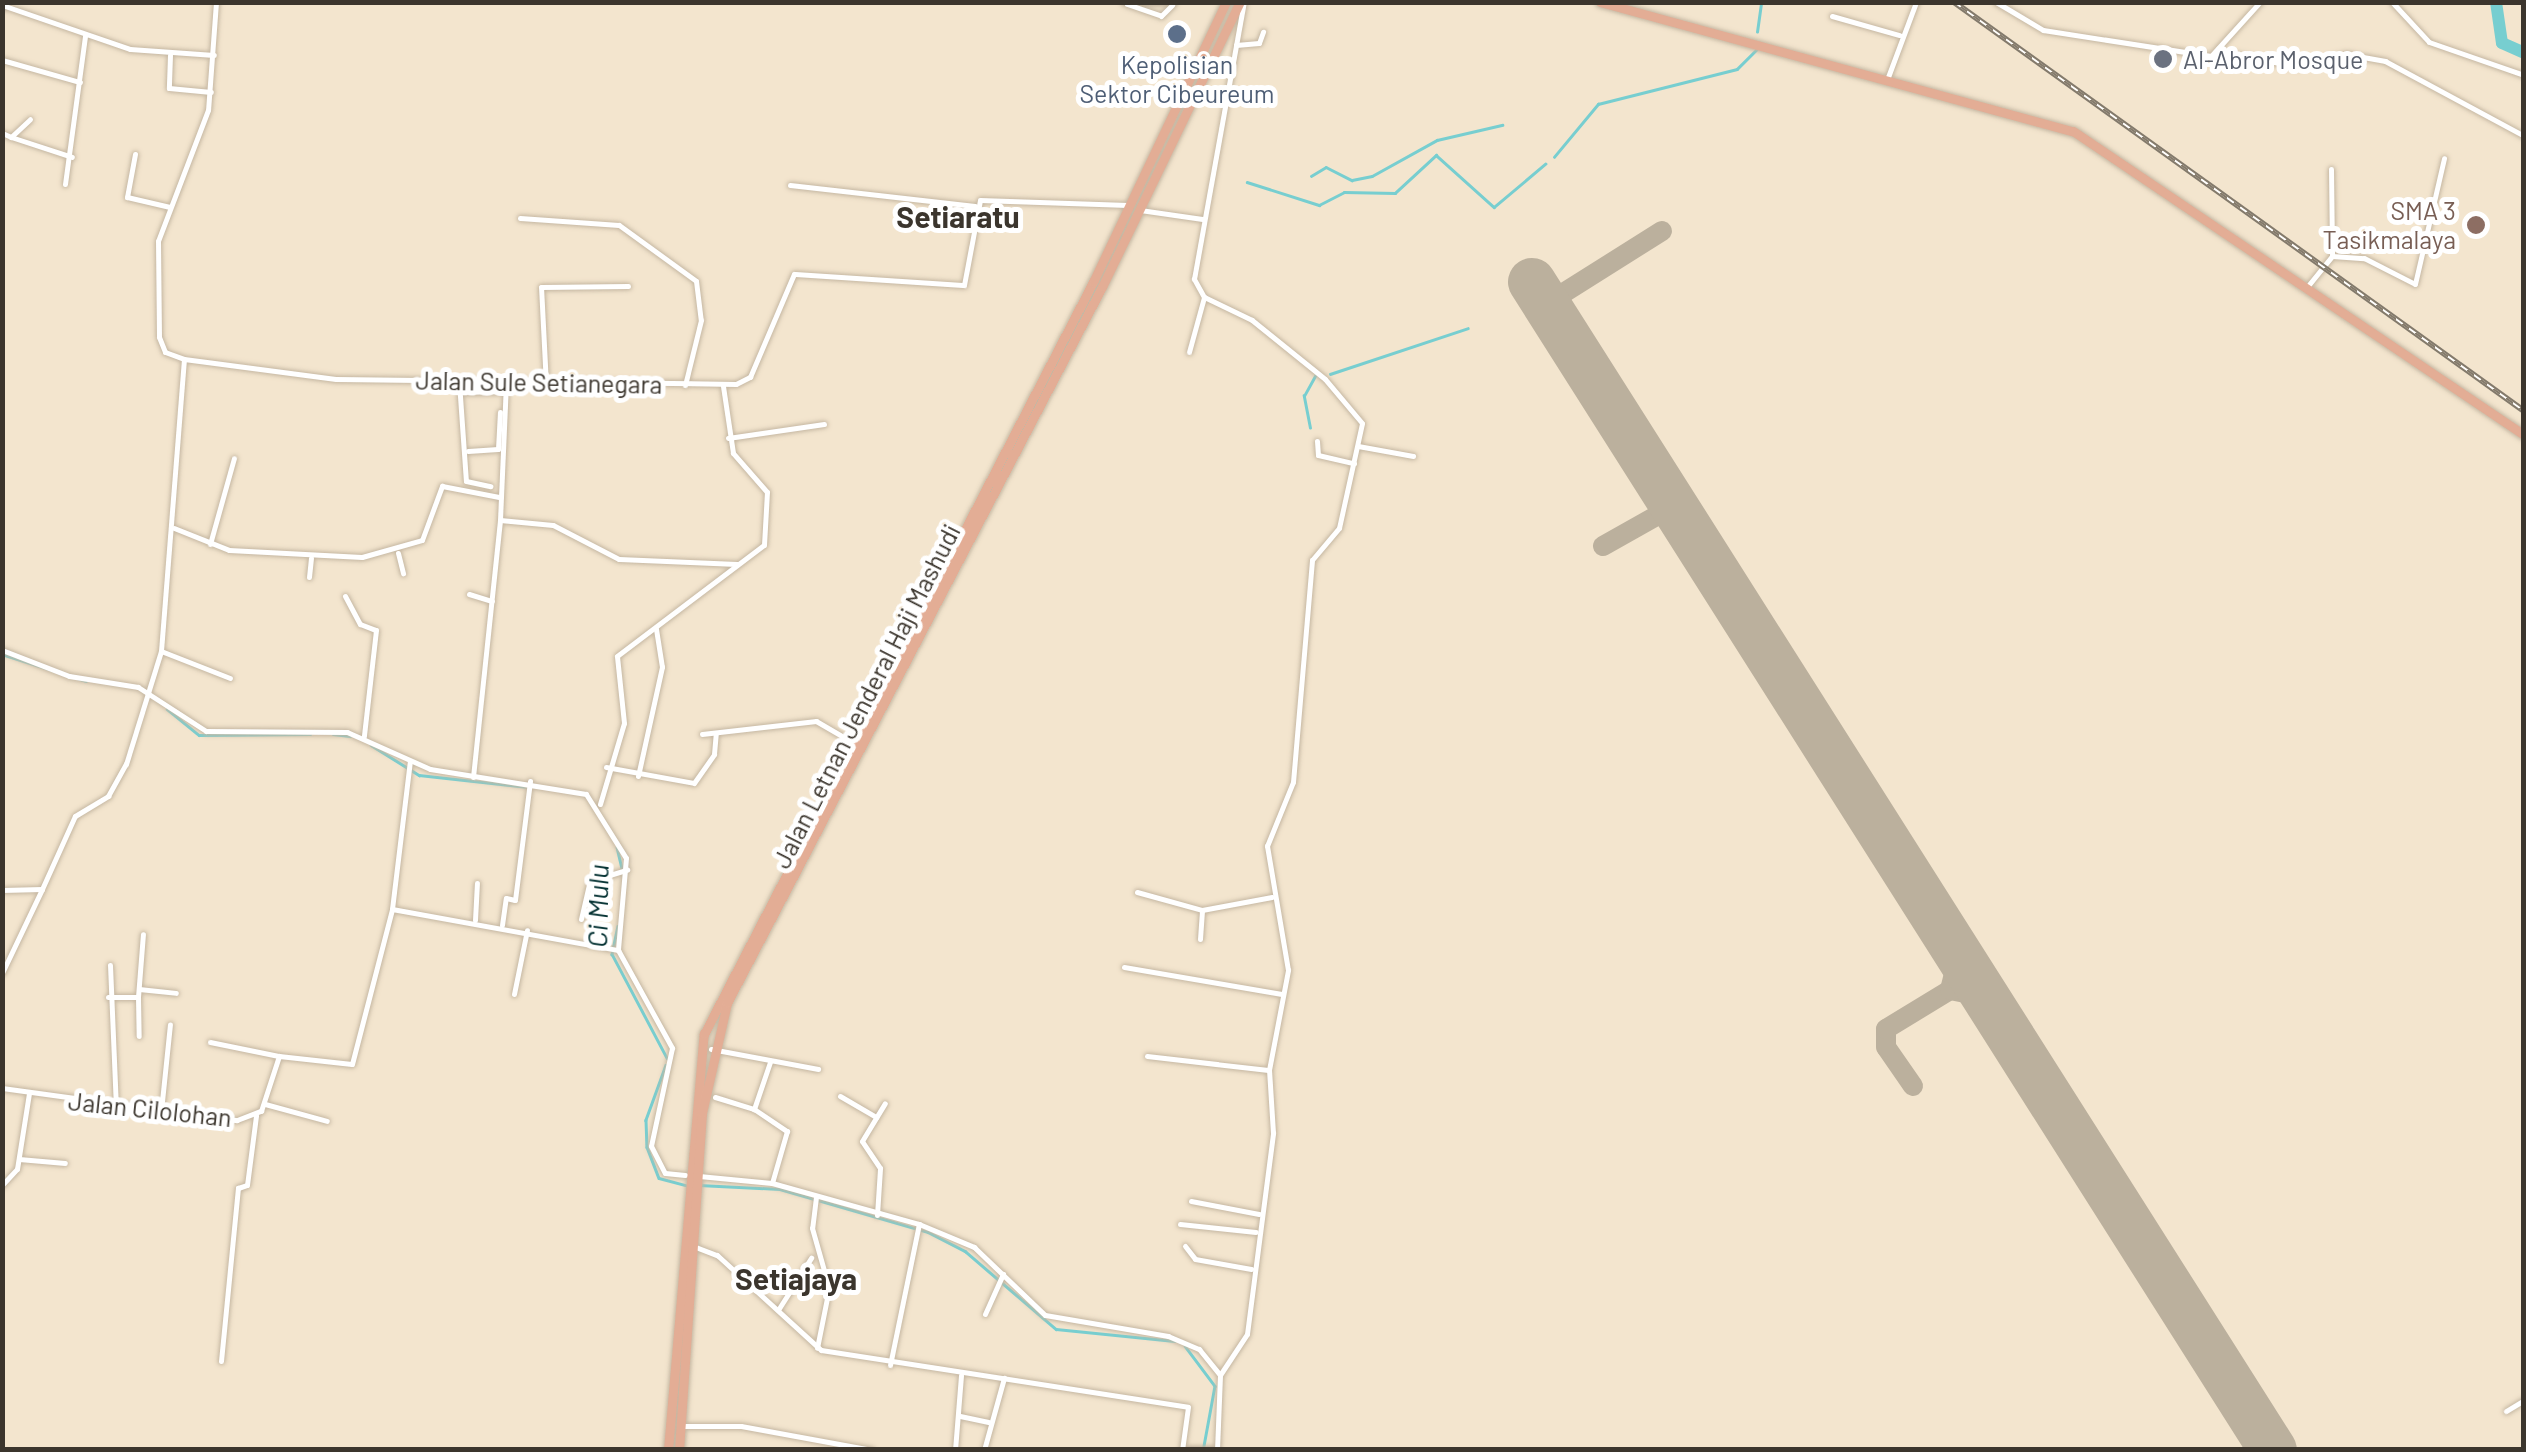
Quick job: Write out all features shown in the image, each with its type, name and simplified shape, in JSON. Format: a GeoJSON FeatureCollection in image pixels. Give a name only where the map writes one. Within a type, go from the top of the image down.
{"type":"FeatureCollection","features":[{"type":"Feature","properties":{"kind":"main road","name":"Jalan Letnan Jenderal Haji Mashudi"},"geometry":{"type":"LineString","coordinates":[[1169,134],[1226,2]]}},
{"type":"Feature","properties":{"kind":"main road","name":"Jalan Letnan Jenderal Haji Mashudi"},"geometry":{"type":"LineString","coordinates":[[668,1450],[684,1192],[691,1176],[696,1062],[718,1000],[847,763],[1097,285],[1169,134],[1242,2]]}},
{"type":"Feature","properties":{"kind":"main road"},"geometry":{"type":"LineString","coordinates":[[1600,2],[1888,77],[2073,131],[2524,436]]}},
{"type":"Feature","properties":{"kind":"main road","name":"Jalan Letnan Jenderal Haji Mashudi"},"geometry":{"type":"LineString","coordinates":[[694,1132],[711,1049],[854,743],[1097,285]]}},
{"type":"Feature","properties":{"kind":"main road","name":"Jalan Letnan Jenderal Haji Mashudi"},"geometry":{"type":"LineString","coordinates":[[679,1450],[696,1191],[691,1176]]}},
{"type":"Feature","properties":{"kind":"street"},"geometry":{"type":"LineString","coordinates":[[2,973],[76,816],[120,778],[161,651],[174,528],[184,359],[165,352],[158,331],[158,241],[211,92],[216,2]]}},
{"type":"Feature","properties":{"kind":"street"},"geometry":{"type":"LineString","coordinates":[[1189,352],[1204,297],[1194,275],[1202,219],[1242,2]]}},
{"type":"Feature","properties":{"kind":"street"},"geometry":{"type":"LineString","coordinates":[[1888,77],[1899,35],[1916,2]]}},
{"type":"Feature","properties":{"kind":"street"},"geometry":{"type":"LineString","coordinates":[[1996,2],[2065,35],[2221,52],[2296,66],[2346,54],[2376,59],[2524,136]]}},
{"type":"Feature","properties":{"kind":"street"},"geometry":{"type":"LineString","coordinates":[[2221,52],[2260,2]]}},
{"type":"Feature","properties":{"kind":"street"},"geometry":{"type":"LineString","coordinates":[[2392,2],[2436,45],[2524,75]]}},
{"type":"Feature","properties":{"kind":"street"},"geometry":{"type":"LineString","coordinates":[[1125,3],[1173,4]]}},
{"type":"Feature","properties":{"kind":"street"},"geometry":{"type":"LineString","coordinates":[[1125,3],[1161,16],[1173,4]]}},
{"type":"Feature","properties":{"kind":"street"},"geometry":{"type":"LineString","coordinates":[[4,5],[86,36],[170,55],[214,55]]}},
{"type":"Feature","properties":{"kind":"street"},"geometry":{"type":"LineString","coordinates":[[1832,16],[1899,35]]}},
{"type":"Feature","properties":{"kind":"street"},"geometry":{"type":"LineString","coordinates":[[1236,45],[1259,43],[1262,32]]}},
{"type":"Feature","properties":{"kind":"street"},"geometry":{"type":"LineString","coordinates":[[65,184],[72,157],[86,36]]}},
{"type":"Feature","properties":{"kind":"street"},"geometry":{"type":"LineString","coordinates":[[170,55],[169,88],[211,92]]}},
{"type":"Feature","properties":{"kind":"street"},"geometry":{"type":"LineString","coordinates":[[2,60],[80,82]]}},
{"type":"Feature","properties":{"kind":"street"},"geometry":{"type":"LineString","coordinates":[[11,136],[30,119]]}},
{"type":"Feature","properties":{"kind":"street"},"geometry":{"type":"LineString","coordinates":[[2,133],[72,157]]}},
{"type":"Feature","properties":{"kind":"street"},"geometry":{"type":"LineString","coordinates":[[135,154],[128,198],[170,207]]}},
{"type":"Feature","properties":{"kind":"street"},"geometry":{"type":"LineString","coordinates":[[2332,256],[2364,258],[2416,284],[2444,158]]}},
{"type":"Feature","properties":{"kind":"street"},"geometry":{"type":"LineString","coordinates":[[2308,287],[2332,256],[2331,169]]}},
{"type":"Feature","properties":{"kind":"street"},"geometry":{"type":"LineString","coordinates":[[790,185],[975,206],[996,198],[1133,207],[1202,219]]}},
{"type":"Feature","properties":{"kind":"street"},"geometry":{"type":"LineString","coordinates":[[975,206],[967,284],[794,274],[750,377],[722,385],[728,438],[767,492],[764,545],[618,656],[624,723],[606,767],[600,804],[627,870],[618,950],[672,1048],[652,1146],[665,1173],[772,1183],[814,1200],[918,1225],[974,1247],[999,1279],[1045,1316],[1168,1336],[1199,1349],[1220,1374]]}},
{"type":"Feature","properties":{"kind":"street"},"geometry":{"type":"LineString","coordinates":[[520,218],[618,225],[695,280],[701,320],[685,385]]}},
{"type":"Feature","properties":{"kind":"street"},"geometry":{"type":"LineString","coordinates":[[546,385],[540,287],[628,286]]}},
{"type":"Feature","properties":{"kind":"street"},"geometry":{"type":"LineString","coordinates":[[692,1246],[714,1252],[817,1348],[890,1365],[1004,1378],[1188,1407],[1182,1449],[1217,1449],[1220,1374],[1248,1334],[1251,1269],[1273,1133],[1270,1070],[1288,943],[1272,897],[1266,858],[1293,782],[1312,560],[1339,528],[1358,446],[1360,415],[1325,379],[1252,320],[1204,297]]}},
{"type":"Feature","properties":{"kind":"street","name":"Jalan Sule Setianegara"},"geometry":{"type":"LineString","coordinates":[[184,359],[314,377],[546,385],[722,385]]}},
{"type":"Feature","properties":{"kind":"street"},"geometry":{"type":"LineString","coordinates":[[458,382],[468,451],[467,483],[490,486]]}},
{"type":"Feature","properties":{"kind":"street"},"geometry":{"type":"LineString","coordinates":[[473,777],[500,520],[506,383]]}},
{"type":"Feature","properties":{"kind":"street"},"geometry":{"type":"LineString","coordinates":[[459,392],[504,392]]}},
{"type":"Feature","properties":{"kind":"street"},"geometry":{"type":"LineString","coordinates":[[468,451],[498,450],[500,412]]}},
{"type":"Feature","properties":{"kind":"street"},"geometry":{"type":"LineString","coordinates":[[728,438],[824,424]]}},
{"type":"Feature","properties":{"kind":"street"},"geometry":{"type":"LineString","coordinates":[[1317,441],[1318,455],[1354,462]]}},
{"type":"Feature","properties":{"kind":"street"},"geometry":{"type":"LineString","coordinates":[[1358,446],[1412,456]]}},
{"type":"Feature","properties":{"kind":"street"},"geometry":{"type":"LineString","coordinates":[[210,544],[234,458]]}},
{"type":"Feature","properties":{"kind":"street"},"geometry":{"type":"LineString","coordinates":[[174,528],[210,544],[311,558],[398,553],[432,528],[442,486],[499,498]]}},
{"type":"Feature","properties":{"kind":"street"},"geometry":{"type":"LineString","coordinates":[[500,520],[553,525],[619,559],[740,564]]}},
{"type":"Feature","properties":{"kind":"street"},"geometry":{"type":"LineString","coordinates":[[398,553],[403,573]]}},
{"type":"Feature","properties":{"kind":"street"},"geometry":{"type":"LineString","coordinates":[[309,577],[311,558]]}},
{"type":"Feature","properties":{"kind":"street"},"geometry":{"type":"LineString","coordinates":[[468,594],[492,601]]}},
{"type":"Feature","properties":{"kind":"street"},"geometry":{"type":"LineString","coordinates":[[345,596],[360,624],[376,630],[364,736]]}},
{"type":"Feature","properties":{"kind":"street"},"geometry":{"type":"LineString","coordinates":[[638,776],[662,667],[656,628]]}},
{"type":"Feature","properties":{"kind":"street"},"geometry":{"type":"LineString","coordinates":[[2,650],[69,676],[147,694],[202,730],[364,736],[408,767],[571,786],[600,804]]}},
{"type":"Feature","properties":{"kind":"street"},"geometry":{"type":"LineString","coordinates":[[161,651],[230,678]]}},
{"type":"Feature","properties":{"kind":"street"},"geometry":{"type":"LineString","coordinates":[[702,734],[816,721],[854,743]]}},
{"type":"Feature","properties":{"kind":"street"},"geometry":{"type":"LineString","coordinates":[[606,767],[638,776],[695,782],[716,734]]}},
{"type":"Feature","properties":{"kind":"street"},"geometry":{"type":"LineString","coordinates":[[210,1042],[279,1056],[352,1064],[392,909],[408,767]]}},
{"type":"Feature","properties":{"kind":"street"},"geometry":{"type":"LineString","coordinates":[[502,925],[506,898],[515,900],[530,782]]}},
{"type":"Feature","properties":{"kind":"street"},"geometry":{"type":"LineString","coordinates":[[581,918],[590,881],[627,870]]}},
{"type":"Feature","properties":{"kind":"street"},"geometry":{"type":"LineString","coordinates":[[475,921],[478,884]]}},
{"type":"Feature","properties":{"kind":"street"},"geometry":{"type":"LineString","coordinates":[[2,890],[42,889]]}},
{"type":"Feature","properties":{"kind":"street"},"geometry":{"type":"LineString","coordinates":[[1137,892],[1202,910],[1272,897]]}},
{"type":"Feature","properties":{"kind":"street"},"geometry":{"type":"LineString","coordinates":[[392,909],[502,925],[618,950]]}},
{"type":"Feature","properties":{"kind":"street"},"geometry":{"type":"LineString","coordinates":[[1200,940],[1202,910]]}},
{"type":"Feature","properties":{"kind":"street"},"geometry":{"type":"LineString","coordinates":[[514,994],[527,930]]}},
{"type":"Feature","properties":{"kind":"street"},"geometry":{"type":"LineString","coordinates":[[139,1036],[142,934]]}},
{"type":"Feature","properties":{"kind":"street"},"geometry":{"type":"LineString","coordinates":[[110,966],[108,997],[116,1107]]}},
{"type":"Feature","properties":{"kind":"street"},"geometry":{"type":"LineString","coordinates":[[1124,967],[1282,994]]}},
{"type":"Feature","properties":{"kind":"street"},"geometry":{"type":"LineString","coordinates":[[108,997],[176,993]]}},
{"type":"Feature","properties":{"kind":"street"},"geometry":{"type":"LineString","coordinates":[[161,1111],[170,1024]]}},
{"type":"Feature","properties":{"kind":"street"},"geometry":{"type":"LineString","coordinates":[[711,1049],[818,1069]]}},
{"type":"Feature","properties":{"kind":"street","name":"Jalan Cilolohan"},"geometry":{"type":"LineString","coordinates":[[2,1088],[116,1107],[256,1116],[265,1104],[279,1056]]}},
{"type":"Feature","properties":{"kind":"street"},"geometry":{"type":"LineString","coordinates":[[1147,1056],[1270,1070]]}},
{"type":"Feature","properties":{"kind":"street"},"geometry":{"type":"LineString","coordinates":[[754,1109],[770,1062]]}},
{"type":"Feature","properties":{"kind":"street"},"geometry":{"type":"LineString","coordinates":[[2,1185],[19,1159],[29,1093]]}},
{"type":"Feature","properties":{"kind":"street"},"geometry":{"type":"LineString","coordinates":[[840,1096],[876,1118]]}},
{"type":"Feature","properties":{"kind":"street"},"geometry":{"type":"LineString","coordinates":[[715,1097],[754,1109],[787,1131],[772,1183]]}},
{"type":"Feature","properties":{"kind":"street"},"geometry":{"type":"LineString","coordinates":[[881,1215],[878,1164],[862,1144],[886,1102]]}},
{"type":"Feature","properties":{"kind":"street"},"geometry":{"type":"LineString","coordinates":[[265,1104],[327,1121]]}},
{"type":"Feature","properties":{"kind":"street"},"geometry":{"type":"LineString","coordinates":[[222,1361],[238,1188],[247,1185],[256,1116]]}},
{"type":"Feature","properties":{"kind":"street"},"geometry":{"type":"LineString","coordinates":[[19,1159],[65,1162]]}},
{"type":"Feature","properties":{"kind":"street"},"geometry":{"type":"LineString","coordinates":[[814,1200],[829,1288],[817,1348]]}},
{"type":"Feature","properties":{"kind":"street"},"geometry":{"type":"LineString","coordinates":[[1192,1201],[1259,1214]]}},
{"type":"Feature","properties":{"kind":"street"},"geometry":{"type":"LineString","coordinates":[[1180,1224],[1256,1232]]}},
{"type":"Feature","properties":{"kind":"street"},"geometry":{"type":"LineString","coordinates":[[890,1365],[911,1238],[918,1225]]}},
{"type":"Feature","properties":{"kind":"street"},"geometry":{"type":"LineString","coordinates":[[1185,1246],[1194,1260],[1251,1269]]}},
{"type":"Feature","properties":{"kind":"street"},"geometry":{"type":"LineString","coordinates":[[778,1310],[810,1258]]}},
{"type":"Feature","properties":{"kind":"street"},"geometry":{"type":"LineString","coordinates":[[985,1314],[999,1279]]}},
{"type":"Feature","properties":{"kind":"street"},"geometry":{"type":"LineString","coordinates":[[956,1450],[961,1374]]}},
{"type":"Feature","properties":{"kind":"street"},"geometry":{"type":"LineString","coordinates":[[984,1450],[988,1422],[1004,1378]]}},
{"type":"Feature","properties":{"kind":"street"},"geometry":{"type":"LineString","coordinates":[[2506,1411],[2524,1400]]}},
{"type":"Feature","properties":{"kind":"street"},"geometry":{"type":"LineString","coordinates":[[960,1416],[988,1422]]}},
{"type":"Feature","properties":{"kind":"street"},"geometry":{"type":"LineString","coordinates":[[680,1426],[741,1426],[872,1450]]}},
{"type":"Feature","properties":{"kind":"waterway"},"geometry":{"type":"LineString","coordinates":[[1757,32],[1761,2]]}},
{"type":"Feature","properties":{"kind":"waterway"},"geometry":{"type":"LineString","coordinates":[[2496,2],[2502,43],[2524,53]]}},
{"type":"Feature","properties":{"kind":"waterway"},"geometry":{"type":"LineString","coordinates":[[1554,157],[1598,104],[1737,69],[1756,50]]}},
{"type":"Feature","properties":{"kind":"waterway"},"geometry":{"type":"LineString","coordinates":[[1311,176],[1326,167],[1352,180],[1372,176],[1437,140],[1502,125]]}},
{"type":"Feature","properties":{"kind":"waterway"},"geometry":{"type":"LineString","coordinates":[[1247,182],[1319,205],[1344,192],[1395,193],[1436,155],[1494,207],[1545,164]]}},
{"type":"Feature","properties":{"kind":"waterway"},"geometry":{"type":"LineString","coordinates":[[1330,374],[1468,328]]}},
{"type":"Feature","properties":{"kind":"waterway"},"geometry":{"type":"LineString","coordinates":[[1310,428],[1304,396],[1315,376]]}},
{"type":"Feature","properties":{"kind":"waterway","name":"Ci Mulu"},"geometry":{"type":"LineString","coordinates":[[2,654],[86,681]]}},
{"type":"Feature","properties":{"kind":"waterway","name":"Ci Mulu"},"geometry":{"type":"LineString","coordinates":[[167,709],[199,735],[310,734]]}},
{"type":"Feature","properties":{"kind":"waterway","name":"Ci Mulu"},"geometry":{"type":"LineString","coordinates":[[333,734],[350,736]]}},
{"type":"Feature","properties":{"kind":"waterway","name":"Ci Mulu"},"geometry":{"type":"LineString","coordinates":[[371,745],[419,775],[528,787]]}},
{"type":"Feature","properties":{"kind":"waterway","name":"Ci Mulu"},"geometry":{"type":"LineString","coordinates":[[617,847],[622,868]]}},
{"type":"Feature","properties":{"kind":"waterway","name":"Ci Mulu"},"geometry":{"type":"LineString","coordinates":[[618,926],[612,954],[667,1058]]}},
{"type":"Feature","properties":{"kind":"waterway","name":"Ci Mulu"},"geometry":{"type":"LineString","coordinates":[[666,1065],[646,1120],[647,1147],[659,1178],[686,1185]]}},
{"type":"Feature","properties":{"kind":"waterway","name":"Ci Mulu"},"geometry":{"type":"LineString","coordinates":[[699,1185],[780,1189],[928,1232],[965,1251],[1056,1329],[1174,1341]]}},
{"type":"Feature","properties":{"kind":"waterway","name":"Ci Mulu"},"geometry":{"type":"LineString","coordinates":[[1185,1346],[1215,1386],[1204,1446]]}},
{"type":"Feature","properties":{"kind":"taxiway"},"geometry":{"type":"LineString","coordinates":[[1546,304],[1662,231]]}},
{"type":"Feature","properties":{"kind":"taxiway"},"geometry":{"type":"LineString","coordinates":[[1603,546],[1674,506]]}},
{"type":"Feature","properties":{"kind":"taxiway"},"geometry":{"type":"LineString","coordinates":[[1950,990],[1959,954]]}},
{"type":"Feature","properties":{"kind":"taxiway"},"geometry":{"type":"LineString","coordinates":[[1913,1086],[1886,1047],[1886,1029],[1950,990],[1986,997]]}},
{"type":"Feature","properties":{"kind":"runway"},"geometry":{"type":"LineString","coordinates":[[1532,282],[2273,1450]]}},
{"type":"Feature","properties":{"kind":"railway"},"geometry":{"type":"LineString","coordinates":[[1954,2],[2524,411]]}},
{"type":"Feature","properties":{"kind":"place","name":"Kepolisian Sektor Cibeureum"},"geometry":{"type":"Point","coordinates":[1177,34]}},
{"type":"Feature","properties":{"kind":"place","name":"Al-Abror Mosque"},"geometry":{"type":"Point","coordinates":[2163,59]}},
{"type":"Feature","properties":{"kind":"place","name":"SMA 3 Tasikmalaya"},"geometry":{"type":"Point","coordinates":[2476,225]}},
{"type":"Feature","properties":{"kind":"district","name":"Setiaratu"},"geometry":{"type":"Point","coordinates":[958,216]}},
{"type":"Feature","properties":{"kind":"district","name":"Setiajaya"},"geometry":{"type":"Point","coordinates":[796,1278]}}]}
